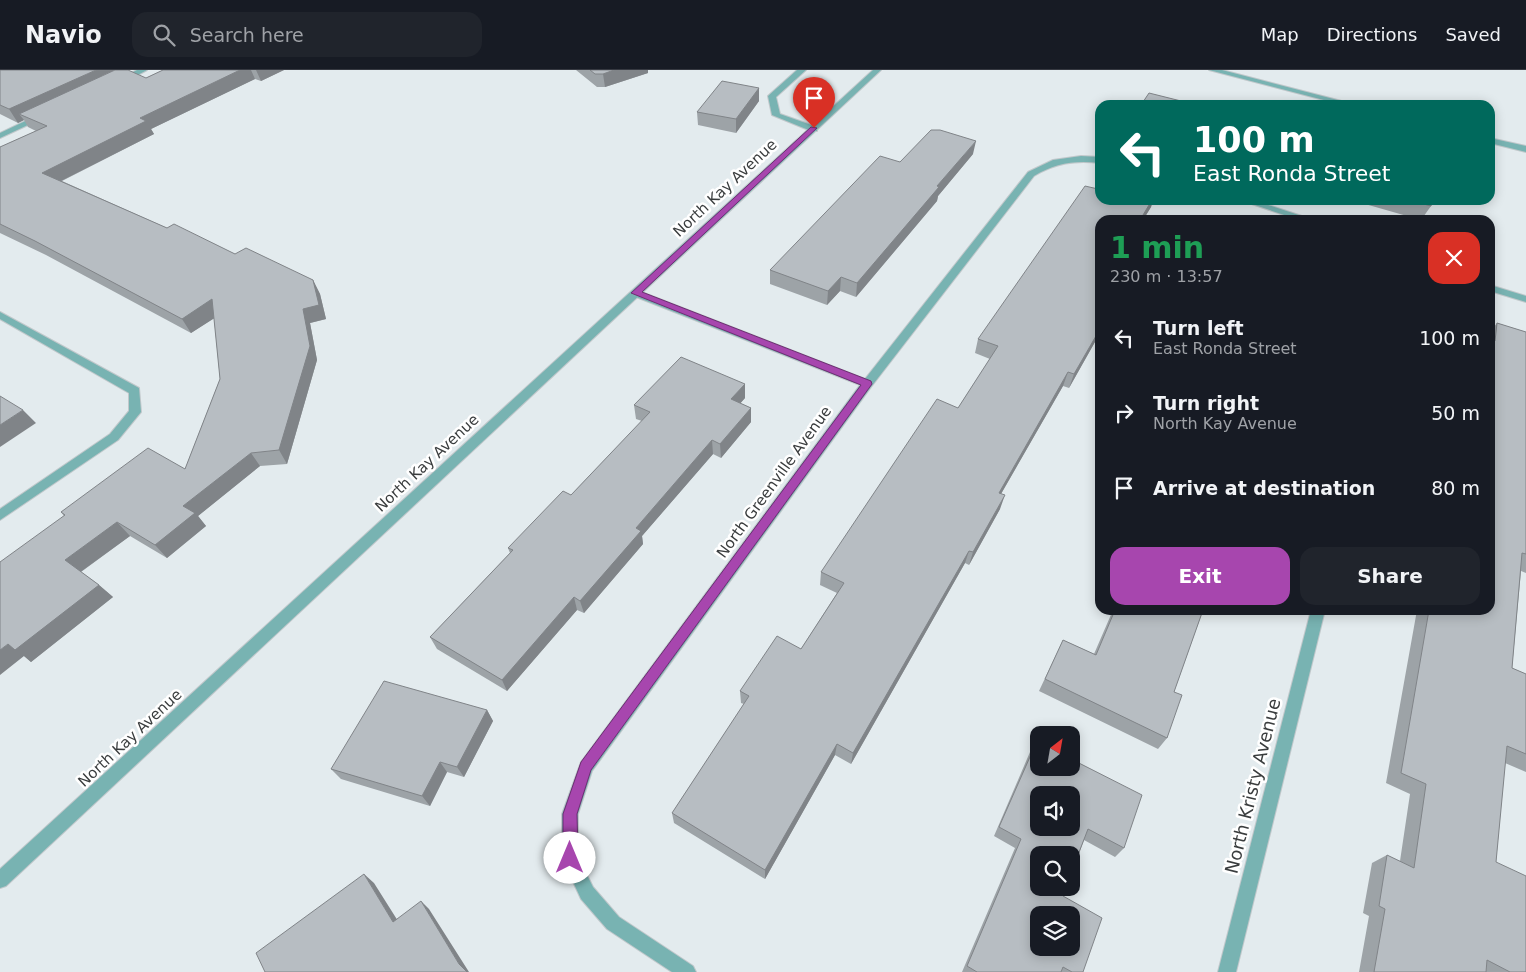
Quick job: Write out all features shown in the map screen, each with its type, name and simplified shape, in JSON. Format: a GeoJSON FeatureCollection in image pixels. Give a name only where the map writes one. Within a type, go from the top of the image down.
{"type":"FeatureCollection","features":[{"type":"Feature","properties":{"kind":"street"},"geometry":{"type":"LineString","coordinates":[[108,86],[143,70]]}},
{"type":"Feature","properties":{"kind":"street"},"geometry":{"type":"LineString","coordinates":[[802,70],[772,96],[776,115],[814,128]]}},
{"type":"Feature","properties":{"kind":"street","name":"North Kay Avenue"},"geometry":{"type":"LineString","coordinates":[[0,880],[877,70]]}},
{"type":"Feature","properties":{"kind":"street"},"geometry":{"type":"LineString","coordinates":[[1213,70],[1332,100]]}},
{"type":"Feature","properties":{"kind":"street"},"geometry":{"type":"LineString","coordinates":[[0,136],[54,111]]}},
{"type":"Feature","properties":{"kind":"street"},"geometry":{"type":"LineString","coordinates":[[1495,141],[1526,148]]}},
{"type":"Feature","properties":{"kind":"street","name":"North Greenville Avenue"},"geometry":{"type":"LineString","coordinates":[[687,972],[613,922],[587,893],[570,858],[570,814],[586,767],[867,384],[1031,174],[1044,165],[1062,159],[1095,160]]}},
{"type":"Feature","properties":{"kind":"street"},"geometry":{"type":"LineString","coordinates":[[1260,205],[1293,215]]}},
{"type":"Feature","properties":{"kind":"street"},"geometry":{"type":"LineString","coordinates":[[1495,290],[1526,299]]}},
{"type":"Feature","properties":{"kind":"street"},"geometry":{"type":"LineString","coordinates":[[636,293],[867,384]]}},
{"type":"Feature","properties":{"kind":"street"},"geometry":{"type":"LineString","coordinates":[[0,315],[134,391],[135,412],[114,437],[0,515]]}},
{"type":"Feature","properties":{"kind":"street","name":"North Kristy Avenue"},"geometry":{"type":"LineString","coordinates":[[1227,972],[1317,615]]}},
{"type":"Feature","properties":{"kind":"building"},"geometry":{"type":"Polygon","coordinates":[[[0,70],[96,70],[9,109],[0,105],[0,70]]]}},
{"type":"Feature","properties":{"kind":"building"},"geometry":{"type":"Polygon","coordinates":[[[115,70],[128,70],[146,78],[163,70],[240,70],[140,118],[146,121],[42,173],[167,228],[174,224],[235,254],[246,248],[313,280],[319,305],[303,309],[310,346],[279,450],[251,453],[183,506],[195,513],[155,545],[117,522],[65,560],[99,585],[15,650],[8,644],[0,650],[0,562],[65,515],[61,512],[148,448],[185,469],[220,379],[212,299],[182,319],[0,224],[0,147],[47,126],[19,114],[115,70]]]}},
{"type":"Feature","properties":{"kind":"building"},"geometry":{"type":"Polygon","coordinates":[[[590,70],[614,70],[603,74],[595,74],[590,70]]]}},
{"type":"Feature","properties":{"kind":"building"},"geometry":{"type":"Polygon","coordinates":[[[722,81],[759,88],[736,119],[697,112],[722,81]]]}},
{"type":"Feature","properties":{"kind":"building"},"geometry":{"type":"Polygon","coordinates":[[[1149,93],[1177,100],[1144,100],[1149,93]]]}},
{"type":"Feature","properties":{"kind":"building"},"geometry":{"type":"Polygon","coordinates":[[[931,130],[940,130],[976,141],[857,283],[841,277],[828,291],[770,270],[880,156],[900,162],[931,130]]]}},
{"type":"Feature","properties":{"kind":"building"},"geometry":{"type":"Polygon","coordinates":[[[1085,186],[1095,188],[1095,205],[1149,205],[1143,215],[1095,215],[1095,338],[1074,374],[1068,372],[999,493],[1005,495],[973,552],[969,551],[853,753],[837,744],[765,870],[672,813],[749,696],[740,691],[777,636],[801,649],[844,583],[821,572],[937,399],[958,408],[998,346],[978,339],[1085,186]]]}},
{"type":"Feature","properties":{"kind":"building"},"geometry":{"type":"Polygon","coordinates":[[[1497,323],[1526,332],[1526,554],[1522,553],[1512,668],[1526,674],[1526,754],[1507,746],[1496,862],[1526,876],[1526,972],[1510,972],[1487,960],[1486,972],[1374,972],[1385,909],[1379,906],[1387,855],[1414,868],[1426,784],[1401,773],[1428,615],[1495,615],[1495,341],[1497,323]]]}},
{"type":"Feature","properties":{"kind":"building"},"geometry":{"type":"Polygon","coordinates":[[[681,357],[745,384],[731,399],[751,408],[720,444],[712,440],[636,528],[641,531],[580,601],[574,597],[502,680],[430,637],[513,550],[508,548],[563,491],[571,495],[650,412],[634,405],[681,357]]]}},
{"type":"Feature","properties":{"kind":"building"},"geometry":{"type":"Polygon","coordinates":[[[0,396],[23,410],[0,425],[0,396]]]}},
{"type":"Feature","properties":{"kind":"building"},"geometry":{"type":"Polygon","coordinates":[[[1113,615],[1201,615],[1174,692],[1182,695],[1167,738],[1045,679],[1063,640],[1096,655],[1113,615]]]}},
{"type":"Feature","properties":{"kind":"building"},"geometry":{"type":"Polygon","coordinates":[[[384,681],[487,710],[457,767],[440,762],[422,796],[331,769],[384,681]]]}},
{"type":"Feature","properties":{"kind":"building"},"geometry":{"type":"Polygon","coordinates":[[[1030,757],[1030,776],[1080,776],[1080,764],[1142,795],[1124,848],[1088,829],[1080,850],[1080,846],[1030,846],[1030,896],[1063,896],[1102,918],[1083,972],[1072,972],[1063,967],[1061,972],[977,972],[967,966],[1021,839],[999,827],[1030,757]]]}},
{"type":"Feature","properties":{"kind":"building"},"geometry":{"type":"Polygon","coordinates":[[[364,874],[393,922],[421,901],[459,964],[467,972],[265,972],[256,953],[364,874]]]}},
{"type":"Feature","properties":{"kind":"route"},"geometry":{"type":"LineString","coordinates":[[570,858],[570,814],[586,767],[867,384],[636,293],[814,128]]}}]}
